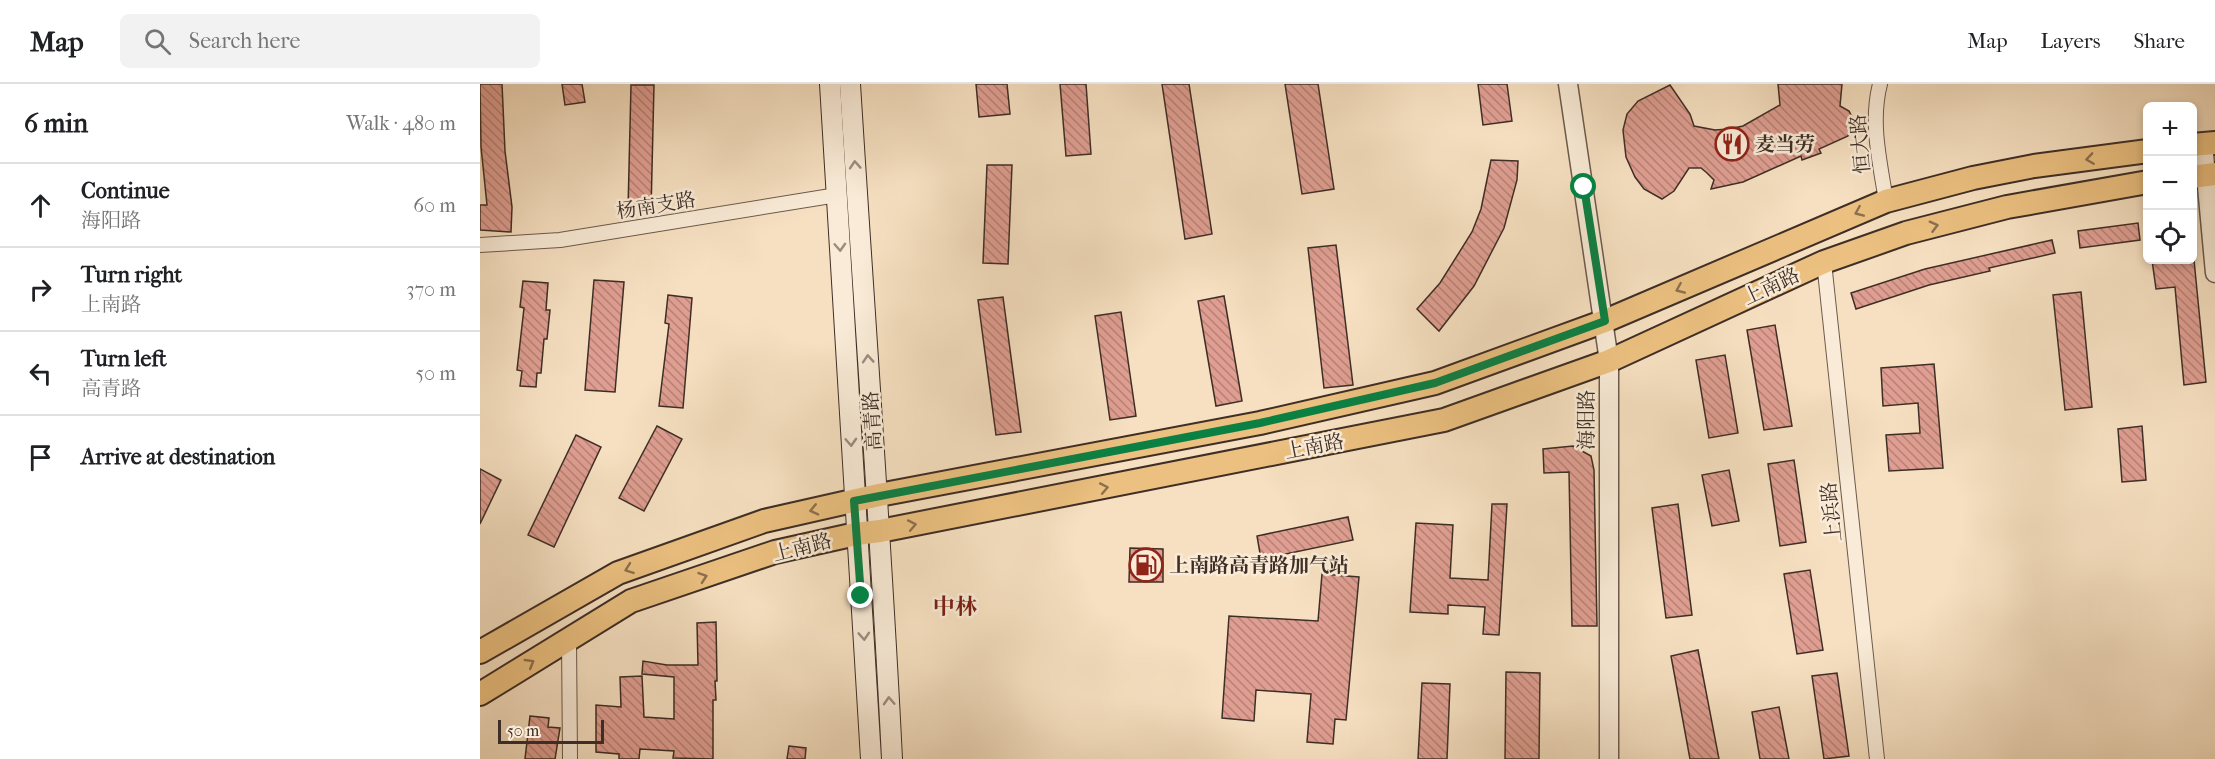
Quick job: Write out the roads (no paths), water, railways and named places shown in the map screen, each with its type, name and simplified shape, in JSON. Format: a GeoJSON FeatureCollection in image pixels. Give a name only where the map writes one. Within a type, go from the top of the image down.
{"type":"FeatureCollection","features":[{"type":"Feature","properties":{"kind":"main road","name":"高青路"},"geometry":{"type":"LineString","coordinates":[[830,84],[871,759]]}},
{"type":"Feature","properties":{"kind":"main road","name":"高青路"},"geometry":{"type":"LineString","coordinates":[[850,84],[872,435],[879,495],[892,759]]}},
{"type":"Feature","properties":{"kind":"main road","name":"上南路"},"geometry":{"type":"LineString","coordinates":[[480,652],[618,573],[764,521],[879,495],[1260,423],[1435,383],[1605,321],[1886,201],[1993,174],[2143,152]]}},
{"type":"Feature","properties":{"kind":"main road","name":"上南路"},"geometry":{"type":"LineString","coordinates":[[480,694],[631,601],[775,552],[856,534],[1444,420],[1609,361],[1824,262],[1906,233],[2007,207],[2143,183]]}},
{"type":"Feature","properties":{"kind":"street","name":"海阳路"},"geometry":{"type":"LineString","coordinates":[[1568,84],[1605,321],[1609,361],[1609,759]]}},
{"type":"Feature","properties":{"kind":"street","name":"恒大路"},"geometry":{"type":"LineString","coordinates":[[1880,84],[1875,112],[1876,133],[1886,201]]}},
{"type":"Feature","properties":{"kind":"street"},"geometry":{"type":"LineString","coordinates":[[2203,143],[2215,273]]}},
{"type":"Feature","properties":{"kind":"street","name":"杨南支路"},"geometry":{"type":"LineString","coordinates":[[480,245],[560,240],[837,195]]}},
{"type":"Feature","properties":{"kind":"street","name":"上浜路"},"geometry":{"type":"LineString","coordinates":[[1824,262],[1877,759]]}},
{"type":"Feature","properties":{"kind":"street"},"geometry":{"type":"LineString","coordinates":[[569,639],[570,759]]}},
{"type":"Feature","properties":{"kind":"place","name":"麦当劳"},"geometry":{"type":"Point","coordinates":[1732,144]}},
{"type":"Feature","properties":{"kind":"place","name":"上南路高青路加气站"},"geometry":{"type":"Point","coordinates":[1146,565]}},
{"type":"Feature","properties":{"kind":"district","name":"中林"},"geometry":{"type":"Point","coordinates":[955,606]}}]}
